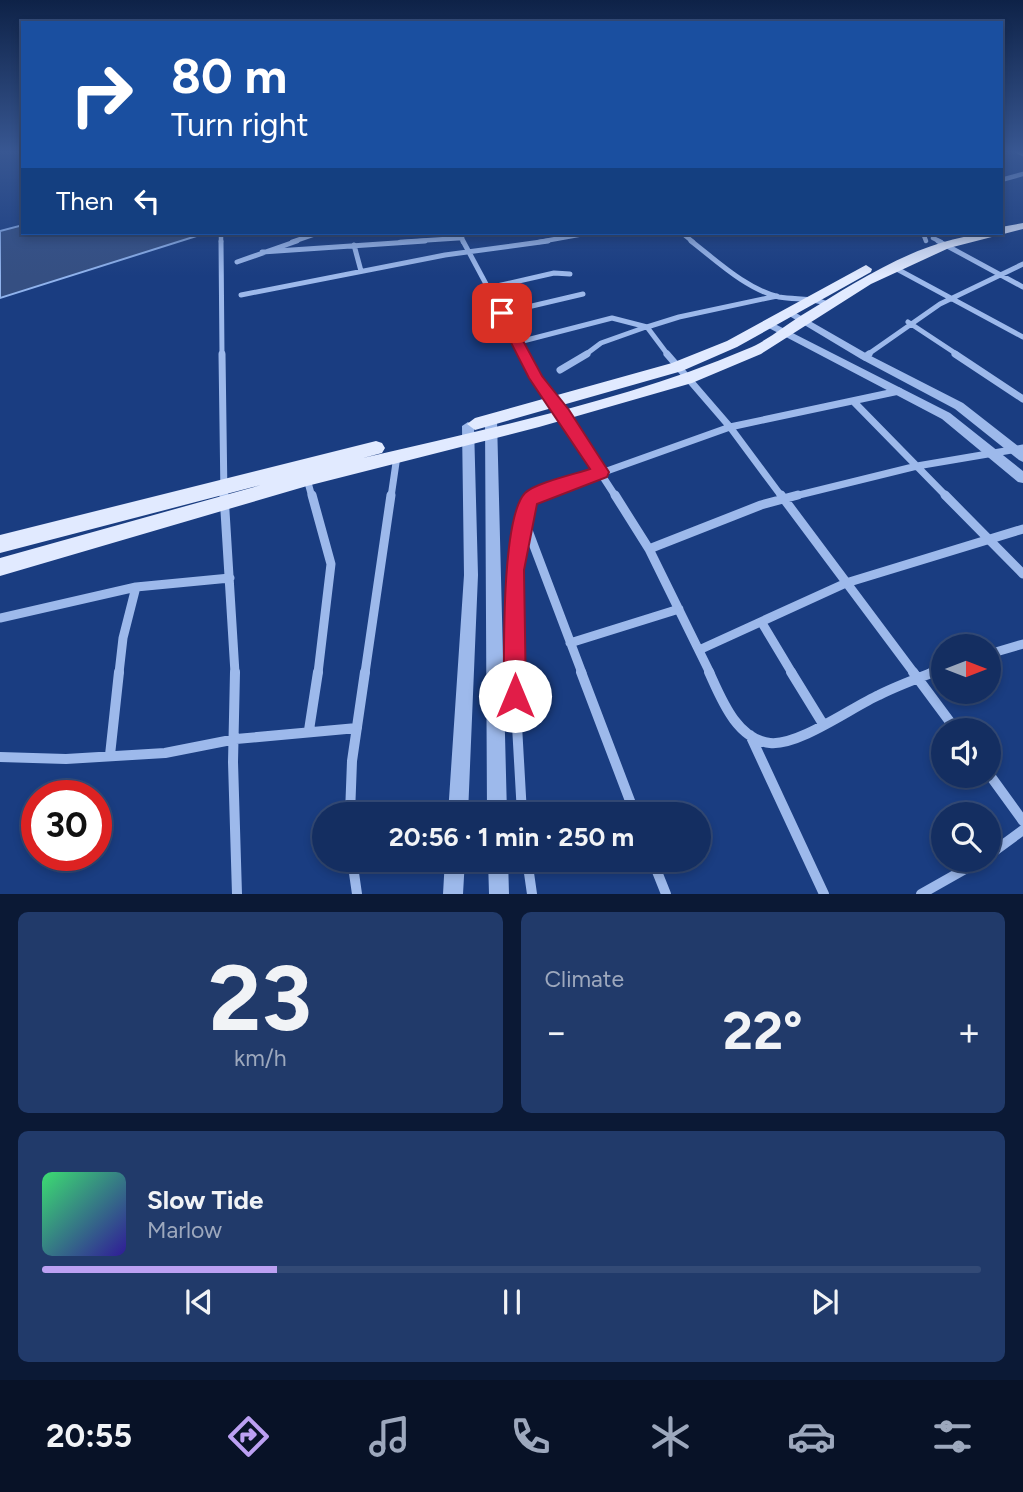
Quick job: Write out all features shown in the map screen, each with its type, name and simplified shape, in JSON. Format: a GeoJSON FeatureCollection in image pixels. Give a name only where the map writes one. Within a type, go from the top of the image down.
{"type":"FeatureCollection","features":[{"type":"Feature","properties":{"kind":"main road"},"geometry":{"type":"LineString","coordinates":[[1003,221],[1023,216]]}},
{"type":"Feature","properties":{"kind":"main road"},"geometry":{"type":"LineString","coordinates":[[1003,231],[1023,226]]}},
{"type":"Feature","properties":{"kind":"main road"},"geometry":{"type":"LineString","coordinates":[[0,567],[224,495],[559,408],[756,351],[804,320],[820,300],[936,238],[971,235]]}},
{"type":"Feature","properties":{"kind":"main road"},"geometry":{"type":"LineString","coordinates":[[682,373],[789,312],[895,268],[936,238]]}},
{"type":"Feature","properties":{"kind":"main road"},"geometry":{"type":"LineString","coordinates":[[0,544],[307,479],[469,432]]}},
{"type":"Feature","properties":{"kind":"street"},"geometry":{"type":"LineString","coordinates":[[221,235],[224,495],[235,630],[236,739],[233,762],[237,894]]}},
{"type":"Feature","properties":{"kind":"street"},"geometry":{"type":"LineString","coordinates":[[237,262],[312,235]]}},
{"type":"Feature","properties":{"kind":"street"},"geometry":{"type":"LineString","coordinates":[[262,252],[462,235],[468,254],[519,342],[536,378],[559,408],[649,549],[730,715],[749,734],[824,894]]}},
{"type":"Feature","properties":{"kind":"street"},"geometry":{"type":"LineString","coordinates":[[241,295],[445,255],[468,254],[577,235]]}},
{"type":"Feature","properties":{"kind":"street"},"geometry":{"type":"LineString","coordinates":[[684,235],[758,287],[777,296],[820,300]]}},
{"type":"Feature","properties":{"kind":"street"},"geometry":{"type":"LineString","coordinates":[[936,238],[1023,287]]}},
{"type":"Feature","properties":{"kind":"street"},"geometry":{"type":"LineString","coordinates":[[354,245],[361,271]]}},
{"type":"Feature","properties":{"kind":"street"},"geometry":{"type":"LineString","coordinates":[[865,357],[908,322],[997,274],[1023,264]]}},
{"type":"Feature","properties":{"kind":"street"},"geometry":{"type":"LineString","coordinates":[[895,268],[1023,337]]}},
{"type":"Feature","properties":{"kind":"street"},"geometry":{"type":"LineString","coordinates":[[488,288],[554,273],[570,274]]}},
{"type":"Feature","properties":{"kind":"street"},"geometry":{"type":"LineString","coordinates":[[502,313],[583,294]]}},
{"type":"Feature","properties":{"kind":"street"},"geometry":{"type":"LineString","coordinates":[[560,370],[575,363],[601,343],[686,313],[741,306],[777,296]]}},
{"type":"Feature","properties":{"kind":"street"},"geometry":{"type":"LineString","coordinates":[[789,312],[865,357],[959,406],[1021,452]]}},
{"type":"Feature","properties":{"kind":"street"},"geometry":{"type":"LineString","coordinates":[[519,342],[612,318],[647,327],[682,373],[730,428],[947,718]]}},
{"type":"Feature","properties":{"kind":"street"},"geometry":{"type":"LineString","coordinates":[[908,322],[1023,399]]}},
{"type":"Feature","properties":{"kind":"street"},"geometry":{"type":"LineString","coordinates":[[769,324],[900,391],[961,426],[1023,478]]}},
{"type":"Feature","properties":{"kind":"street"},"geometry":{"type":"LineString","coordinates":[[521,802],[515,717],[513,601],[515,570],[529,500],[534,495],[730,428],[900,391]]}},
{"type":"Feature","properties":{"kind":"street"},"geometry":{"type":"LineString","coordinates":[[853,401],[1023,574]]}},
{"type":"Feature","properties":{"kind":"street"},"geometry":{"type":"LineString","coordinates":[[491,426],[498,802]]}},
{"type":"Feature","properties":{"kind":"street"},"geometry":{"type":"LineString","coordinates":[[459,802],[471,575],[469,432]]}},
{"type":"Feature","properties":{"kind":"street"},"geometry":{"type":"LineString","coordinates":[[649,549],[782,499],[917,466],[993,453],[1021,452]]}},
{"type":"Feature","properties":{"kind":"street"},"geometry":{"type":"LineString","coordinates":[[350,802],[357,728],[397,455]]}},
{"type":"Feature","properties":{"kind":"street"},"geometry":{"type":"LineString","coordinates":[[307,479],[331,564],[331,583],[309,730]]}},
{"type":"Feature","properties":{"kind":"street"},"geometry":{"type":"LineString","coordinates":[[526,524],[630,802]]}},
{"type":"Feature","properties":{"kind":"street"},"geometry":{"type":"LineString","coordinates":[[699,650],[846,583],[1023,529]]}},
{"type":"Feature","properties":{"kind":"street"},"geometry":{"type":"LineString","coordinates":[[0,618],[136,587],[230,578]]}},
{"type":"Feature","properties":{"kind":"street"},"geometry":{"type":"LineString","coordinates":[[110,755],[123,638],[136,587]]}},
{"type":"Feature","properties":{"kind":"street"},"geometry":{"type":"LineString","coordinates":[[570,643],[679,609]]}},
{"type":"Feature","properties":{"kind":"street"},"geometry":{"type":"LineString","coordinates":[[762,623],[822,724]]}},
{"type":"Feature","properties":{"kind":"street"},"geometry":{"type":"LineString","coordinates":[[1001,650],[1023,644]]}},
{"type":"Feature","properties":{"kind":"street"},"geometry":{"type":"LineString","coordinates":[[749,734],[770,743],[793,739],[931,673]]}},
{"type":"Feature","properties":{"kind":"street"},"geometry":{"type":"LineString","coordinates":[[0,757],[66,759],[165,753],[236,739],[309,730],[357,728]]}},
{"type":"Feature","properties":{"kind":"street"},"geometry":{"type":"LineString","coordinates":[[999,788],[1023,821]]}},
{"type":"Feature","properties":{"kind":"street"},"geometry":{"type":"LineString","coordinates":[[1001,846],[1023,830]]}},
{"type":"Feature","properties":{"kind":"street"},"geometry":{"type":"LineString","coordinates":[[354,872],[357,894]]}},
{"type":"Feature","properties":{"kind":"street"},"geometry":{"type":"LineString","coordinates":[[453,894],[454,872]]}},
{"type":"Feature","properties":{"kind":"street"},"geometry":{"type":"LineString","coordinates":[[498,872],[499,894]]}},
{"type":"Feature","properties":{"kind":"street"},"geometry":{"type":"LineString","coordinates":[[529,872],[532,894]]}},
{"type":"Feature","properties":{"kind":"street"},"geometry":{"type":"LineString","coordinates":[[657,872],[666,894]]}},
{"type":"Feature","properties":{"kind":"street"},"geometry":{"type":"LineString","coordinates":[[921,894],[960,872]]}},
{"type":"Feature","properties":{"kind":"water"},"geometry":{"type":"Polygon","coordinates":[[[21,226],[21,235],[200,235],[0,298],[0,231],[21,226]]]}},
{"type":"Feature","properties":{"kind":"route"},"geometry":{"type":"LineString","coordinates":[[502,313],[536,378],[564,414],[601,472],[534,495],[529,500],[515,570],[515,696]]}}]}
